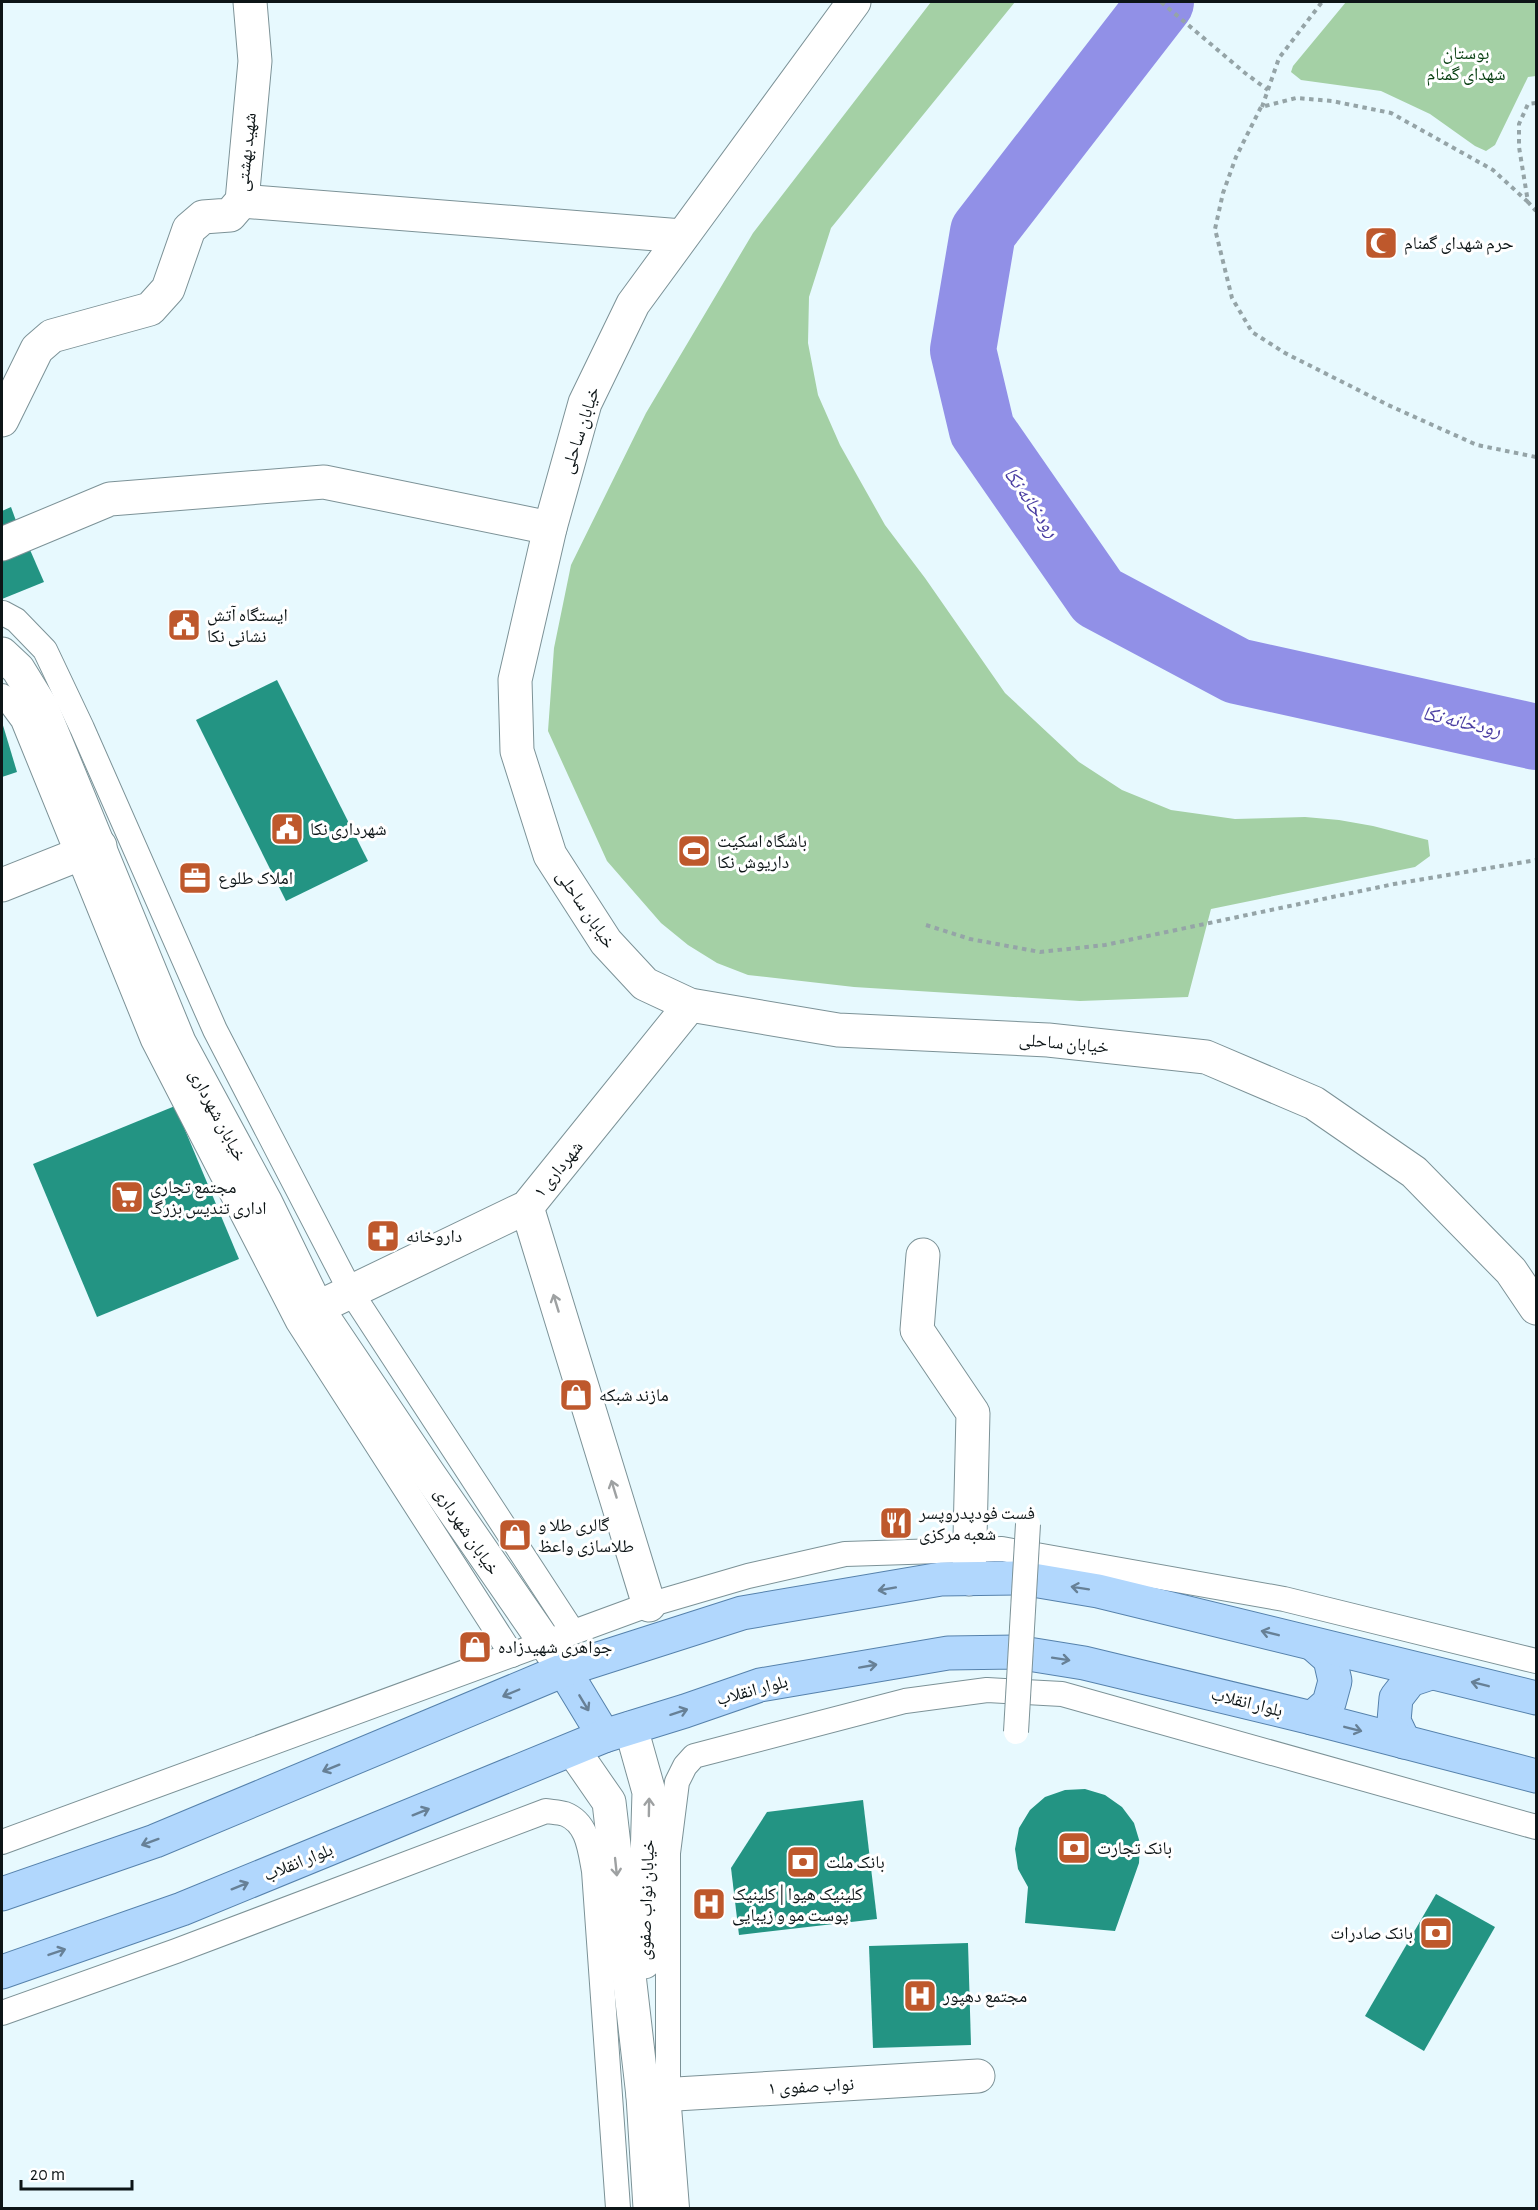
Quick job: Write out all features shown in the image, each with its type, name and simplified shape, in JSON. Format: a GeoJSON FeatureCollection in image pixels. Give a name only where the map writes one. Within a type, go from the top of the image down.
{"type":"FeatureCollection","features":[{"type":"Feature","properties":{"kind":"main road"},"geometry":{"type":"LineString","coordinates":[[2,1894],[155,1840],[564,1670],[742,1613],[941,1579],[970,1564],[1021,1578],[1098,1591],[1536,1698]]}},
{"type":"Feature","properties":{"kind":"main road"},"geometry":{"type":"LineString","coordinates":[[1312,1644],[1330,1659],[1335,1681],[1329,1703],[1312,1718]]}},
{"type":"Feature","properties":{"kind":"main road","name":"بلوار انقلاب"},"geometry":{"type":"LineString","coordinates":[[2,1972],[182,1909],[617,1732],[760,1684],[948,1653],[1016,1652],[1084,1663],[1312,1718],[1536,1776]]}},
{"type":"Feature","properties":{"kind":"main road"},"geometry":{"type":"LineString","coordinates":[[564,1670],[617,1732]]}},
{"type":"Feature","properties":{"kind":"main road"},"geometry":{"type":"LineString","coordinates":[[1404,1742],[1394,1721],[1396,1698],[1410,1680],[1431,1673]]}},
{"type":"Feature","properties":{"kind":"street","name":"شهید بهشتی"},"geometry":{"type":"LineString","coordinates":[[2,420],[37,349],[52,336],[150,309],[168,289],[189,229],[203,217],[230,215],[242,201],[255,61],[250,2]]}},
{"type":"Feature","properties":{"kind":"street","name":"خیابان ساحلی"},"geometry":{"type":"LineString","coordinates":[[854,2],[633,304],[585,404],[550,528],[515,680],[517,751],[550,855],[606,942],[645,984],[690,1005],[838,1030],[1048,1040],[1206,1057],[1314,1103],[1414,1172],[1511,1272],[1536,1308]]}},
{"type":"Feature","properties":{"kind":"street"},"geometry":{"type":"LineString","coordinates":[[242,201],[682,236]]}},
{"type":"Feature","properties":{"kind":"street"},"geometry":{"type":"LineString","coordinates":[[2,543],[110,499],[324,482],[550,528]]}},
{"type":"Feature","properties":{"kind":"street"},"geometry":{"type":"LineString","coordinates":[[3,613],[16,620],[45,650],[82,728],[215,1030],[351,1292],[559,1638]]}},
{"type":"Feature","properties":{"kind":"street","name":"خیابان شهرداری"},"geometry":{"type":"LineString","coordinates":[[2,654],[18,669],[42,708],[89,851],[179,1042],[265,1201],[317,1308],[559,1638],[564,1670]]}},
{"type":"Feature","properties":{"kind":"street"},"geometry":{"type":"LineString","coordinates":[[2,696],[9,701],[23,720],[89,851],[153,1040],[298,1322],[512,1655]]}},
{"type":"Feature","properties":{"kind":"street"},"geometry":{"type":"LineString","coordinates":[[2,885],[89,851]]}},
{"type":"Feature","properties":{"kind":"street","name":"شهرداری ۱"},"geometry":{"type":"LineString","coordinates":[[317,1308],[527,1208],[690,1005]]}},
{"type":"Feature","properties":{"kind":"street"},"geometry":{"type":"LineString","coordinates":[[527,1208],[650,1605]]}},
{"type":"Feature","properties":{"kind":"street"},"geometry":{"type":"LineString","coordinates":[[923,1255],[917,1330],[974,1413],[970,1564]]}},
{"type":"Feature","properties":{"kind":"street"},"geometry":{"type":"LineString","coordinates":[[1016,1732],[1028,1524]]}},
{"type":"Feature","properties":{"kind":"street"},"geometry":{"type":"LineString","coordinates":[[2,1842],[650,1605],[748,1576],[846,1554],[970,1564],[1002,1549],[1284,1599],[1536,1662]]}},
{"type":"Feature","properties":{"kind":"street"},"geometry":{"type":"LineString","coordinates":[[677,2208],[650,2088],[668,1853],[677,1782],[685,1766],[694,1756],[905,1701],[987,1690],[1062,1694],[1536,1827]]}},
{"type":"Feature","properties":{"kind":"street","name":"خیابان نواب صفوی"},"geometry":{"type":"LineString","coordinates":[[617,1732],[649,1792],[650,2208]]}},
{"type":"Feature","properties":{"kind":"street","name":"خیابان نواب صفوی"},"geometry":{"type":"LineString","coordinates":[[573,1750],[609,1802],[650,2088]]}},
{"type":"Feature","properties":{"kind":"street"},"geometry":{"type":"LineString","coordinates":[[2,2013],[176,1951],[546,1811],[565,1814],[580,1824],[588,1840],[594,1871],[618,2208]]}},
{"type":"Feature","properties":{"kind":"street","name":"نواب صفوی ۱"},"geometry":{"type":"LineString","coordinates":[[650,2088],[978,2076]]}},
{"type":"Feature","properties":{"kind":"path"},"geometry":{"type":"LineString","coordinates":[[1161,2],[1268,90]]}},
{"type":"Feature","properties":{"kind":"path"},"geometry":{"type":"LineString","coordinates":[[1322,2],[1280,58],[1261,107],[1236,157],[1223,193],[1215,229],[1232,298],[1252,332],[1285,353],[1367,395],[1477,445],[1536,457]]}},
{"type":"Feature","properties":{"kind":"path"},"geometry":{"type":"LineString","coordinates":[[1261,107],[1296,98],[1332,101],[1391,113],[1493,170],[1536,211]]}},
{"type":"Feature","properties":{"kind":"path"},"geometry":{"type":"LineString","coordinates":[[1528,202],[1519,147],[1519,124],[1528,104],[1536,103]]}},
{"type":"Feature","properties":{"kind":"path"},"geometry":{"type":"LineString","coordinates":[[926,925],[970,939],[1029,950],[1040,952],[1062,950],[1105,945],[1394,884],[1536,860]]}},
{"type":"Feature","properties":{"kind":"green space"},"geometry":{"type":"Polygon","coordinates":[[[931,2],[1015,2],[831,228],[809,297],[808,343],[818,395],[840,445],[885,525],[1005,693],[1079,762],[1122,790],[1171,810],[1235,819],[1305,817],[1339,820],[1428,840],[1430,856],[1415,867],[1211,909],[1188,997],[1080,1001],[854,987],[748,975],[717,963],[688,945],[661,923],[607,861],[548,731],[554,648],[571,565],[646,413],[753,233],[931,2]]]}},
{"type":"Feature","properties":{"kind":"green space","name":"بوستان شهدای گمنام"},"geometry":{"type":"Polygon","coordinates":[[[1346,2],[1536,2],[1536,76],[1528,77],[1495,145],[1486,151],[1475,146],[1430,114],[1381,91],[1301,80],[1291,72],[1293,66],[1346,2]]]}},
{"type":"Feature","properties":{"kind":"building"},"geometry":{"type":"Polygon","coordinates":[[[11,507],[19,529],[2,537],[2,511],[11,507]]]}},
{"type":"Feature","properties":{"kind":"building"},"geometry":{"type":"Polygon","coordinates":[[[27,543],[44,582],[2,599],[2,554],[27,543]]]}},
{"type":"Feature","properties":{"kind":"building"},"geometry":{"type":"Polygon","coordinates":[[[277,680],[368,861],[286,901],[196,720],[277,680]]]}},
{"type":"Feature","properties":{"kind":"building"},"geometry":{"type":"Polygon","coordinates":[[[2,722],[17,772],[2,777],[2,722]]]}},
{"type":"Feature","properties":{"kind":"building"},"geometry":{"type":"Polygon","coordinates":[[[175,1106],[239,1259],[97,1317],[33,1164],[175,1106]]]}},
{"type":"Feature","properties":{"kind":"building"},"geometry":{"type":"Polygon","coordinates":[[[1085,1789],[1105,1795],[1122,1807],[1134,1823],[1140,1843],[1139,1863],[1115,1931],[1025,1923],[1028,1887],[1018,1869],[1015,1849],[1019,1828],[1030,1810],[1045,1797],[1065,1790],[1085,1789]]]}},
{"type":"Feature","properties":{"kind":"building"},"geometry":{"type":"Polygon","coordinates":[[[863,1800],[877,1919],[739,1935],[731,1868],[767,1812],[863,1800]]]}},
{"type":"Feature","properties":{"kind":"building"},"geometry":{"type":"Polygon","coordinates":[[[1436,1894],[1495,1927],[1424,2051],[1365,2016],[1436,1894]]]}},
{"type":"Feature","properties":{"kind":"building","name":"مجتمع دهپور"},"geometry":{"type":"Polygon","coordinates":[[[968,1943],[971,2045],[873,2048],[869,1946],[968,1943]]]}},
{"type":"Feature","properties":{"kind":"waterway","name":"رودخانه نکا"},"geometry":{"type":"LineString","coordinates":[[1161,2],[983,232],[963,350],[982,430],[1098,597],[1237,671],[1536,737]]}},
{"type":"Feature","properties":{"kind":"place","name":"حرم شهدای گمنام"},"geometry":{"type":"Point","coordinates":[1381,243]}},
{"type":"Feature","properties":{"kind":"place","name":"ایستگاه آتش نشانی نکا"},"geometry":{"type":"Point","coordinates":[184,625]}},
{"type":"Feature","properties":{"kind":"place","name":"شهرداری نکا"},"geometry":{"type":"Point","coordinates":[287,829]}},
{"type":"Feature","properties":{"kind":"place","name":"باشگاه اسکیت داریوش نکا"},"geometry":{"type":"Point","coordinates":[694,851]}},
{"type":"Feature","properties":{"kind":"place","name":"املاک طلوع"},"geometry":{"type":"Point","coordinates":[195,878]}},
{"type":"Feature","properties":{"kind":"place","name":"مجتمع تجاری اداری تندیس بزرگ"},"geometry":{"type":"Point","coordinates":[127,1197]}},
{"type":"Feature","properties":{"kind":"place","name":"داروخانه"},"geometry":{"type":"Point","coordinates":[383,1236]}},
{"type":"Feature","properties":{"kind":"place","name":"مازند شبکه"},"geometry":{"type":"Point","coordinates":[576,1395]}},
{"type":"Feature","properties":{"kind":"place","name":"فست فودپدروپسر شعبه مرکزی"},"geometry":{"type":"Point","coordinates":[896,1523]}},
{"type":"Feature","properties":{"kind":"place","name":"گالری طلا و طلاسازی واعظ"},"geometry":{"type":"Point","coordinates":[515,1535]}},
{"type":"Feature","properties":{"kind":"place","name":"جواهری شهیدزاده"},"geometry":{"type":"Point","coordinates":[475,1647]}},
{"type":"Feature","properties":{"kind":"place","name":"بانک تجارت"},"geometry":{"type":"Point","coordinates":[1074,1848]}},
{"type":"Feature","properties":{"kind":"place","name":"بانک ملت"},"geometry":{"type":"Point","coordinates":[803,1862]}},
{"type":"Feature","properties":{"kind":"place","name":"کلینیک هیوا | کلینیک پوست مو و زیبایی"},"geometry":{"type":"Point","coordinates":[709,1904]}},
{"type":"Feature","properties":{"kind":"place","name":"بانک صادرات"},"geometry":{"type":"Point","coordinates":[1436,1933]}},
{"type":"Feature","properties":{"kind":"place","name":"مجتمع دهپور"},"geometry":{"type":"Point","coordinates":[920,1996]}}]}
